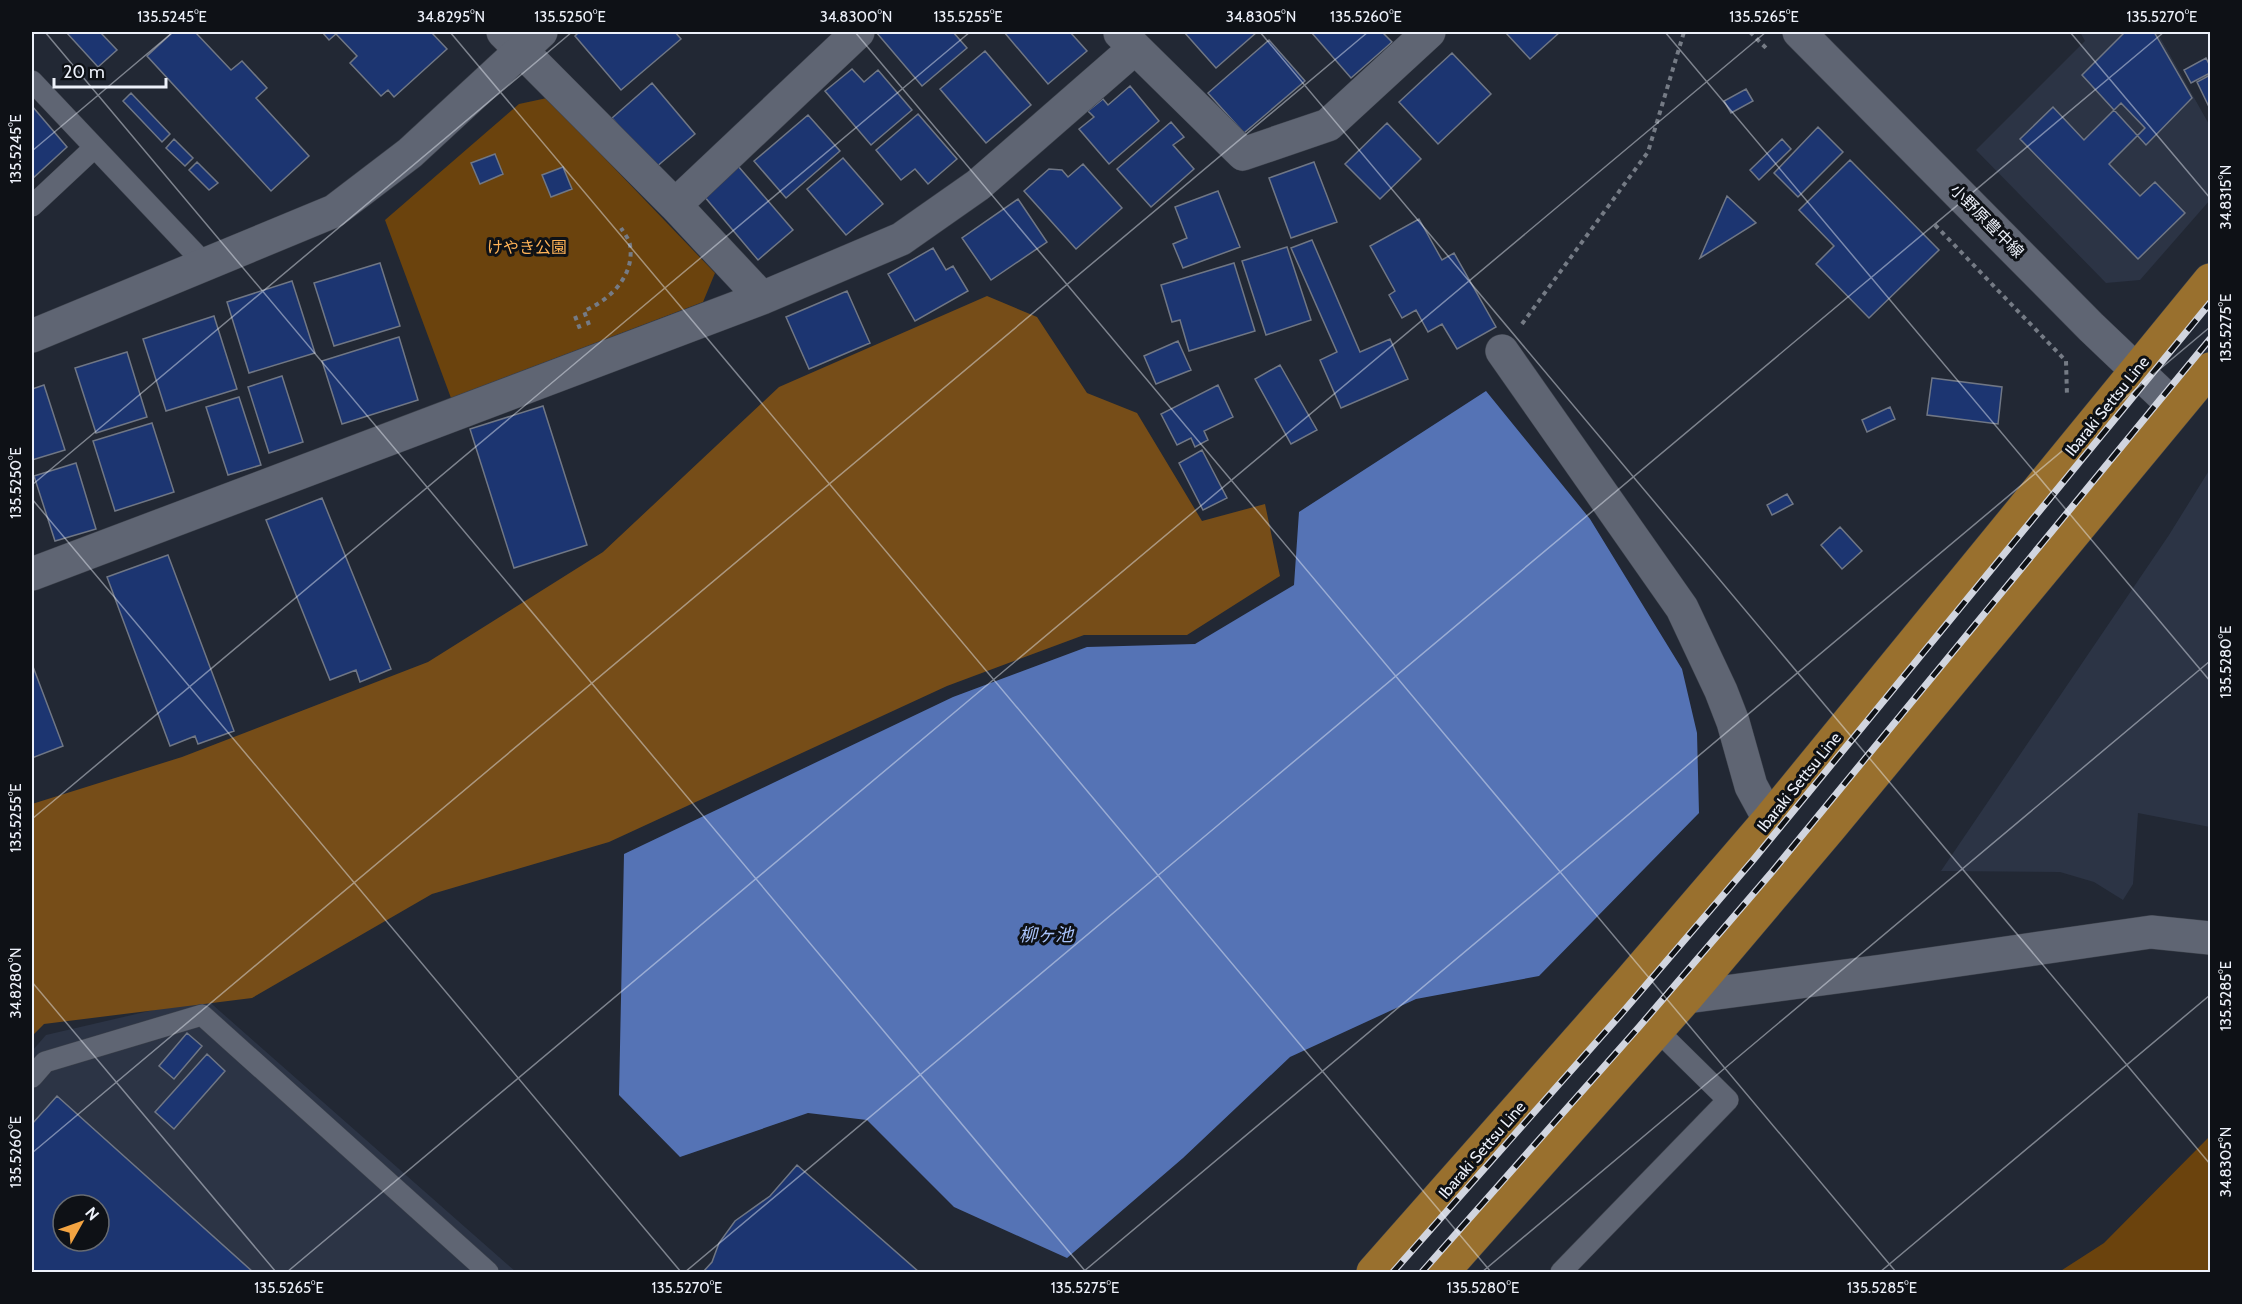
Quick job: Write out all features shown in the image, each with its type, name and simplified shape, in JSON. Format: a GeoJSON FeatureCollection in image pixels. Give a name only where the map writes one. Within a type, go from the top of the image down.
{"type":"FeatureCollection","features":[{"type":"Feature","properties":{"kind":"main road","name":"Ibaraki Settsu Line"},"geometry":{"type":"LineString","coordinates":[[1373,1272],[1769,819],[2211,280]]}},
{"type":"Feature","properties":{"kind":"main road"},"geometry":{"type":"LineString","coordinates":[[1443,1272],[1687,997],[1830,828],[2176,408],[2211,369]]}},
{"type":"Feature","properties":{"kind":"street"},"geometry":{"type":"LineString","coordinates":[[675,205],[858,32]]}},
{"type":"Feature","properties":{"kind":"street"},"geometry":{"type":"LineString","coordinates":[[32,574],[762,298],[901,239],[978,185],[1127,40],[1243,154],[1328,125],[1429,32]]}},
{"type":"Feature","properties":{"kind":"street","name":"小野原豊中線"},"geometry":{"type":"LineString","coordinates":[[1799,32],[2135,370],[2176,408]]}},
{"type":"Feature","properties":{"kind":"street"},"geometry":{"type":"LineString","coordinates":[[32,336],[334,211],[410,153],[522,38],[762,298]]}},
{"type":"Feature","properties":{"kind":"street"},"geometry":{"type":"LineString","coordinates":[[1502,351],[1682,608],[1721,691],[1733,722],[1751,786],[1769,819]]}},
{"type":"Feature","properties":{"kind":"street"},"geometry":{"type":"LineString","coordinates":[[1687,997],[2151,932],[2211,938]]}},
{"type":"Feature","properties":{"kind":"lane"},"geometry":{"type":"LineString","coordinates":[[32,81],[206,265]]}},
{"type":"Feature","properties":{"kind":"lane"},"geometry":{"type":"LineString","coordinates":[[32,206],[94,147]]}},
{"type":"Feature","properties":{"kind":"lane"},"geometry":{"type":"LineString","coordinates":[[32,1077],[45,1062],[202,1016],[488,1272]]}},
{"type":"Feature","properties":{"kind":"lane"},"geometry":{"type":"LineString","coordinates":[[1561,1272],[1728,1100],[1658,1031]]}},
{"type":"Feature","properties":{"kind":"path"},"geometry":{"type":"LineString","coordinates":[[1502,351],[1648,152],[1684,32]]}},
{"type":"Feature","properties":{"kind":"path"},"geometry":{"type":"LineString","coordinates":[[1750,32],[1766,48]]}},
{"type":"Feature","properties":{"kind":"path"},"geometry":{"type":"LineString","coordinates":[[1928,218],[2066,361],[2067,400]]}},
{"type":"Feature","properties":{"kind":"path"},"geometry":{"type":"LineString","coordinates":[[592,334],[584,311],[600,305],[613,293],[624,279],[630,261],[630,243],[621,228]]}},
{"type":"Feature","properties":{"kind":"shaded area"},"geometry":{"type":"Polygon","coordinates":[[[2080,32],[2157,32],[2210,126],[2210,200],[2140,280],[2106,283],[1976,150],[2085,41],[2080,32]]]}},
{"type":"Feature","properties":{"kind":"shaded area"},"geometry":{"type":"Polygon","coordinates":[[[987,296],[1037,317],[1087,393],[1137,413],[1202,521],[1265,504],[1280,576],[1187,635],[1084,635],[947,686],[609,842],[432,894],[252,998],[44,1024],[32,1036],[32,804],[182,757],[428,662],[603,552],[779,387],[987,296]]]}},
{"type":"Feature","properties":{"kind":"shaded area"},"geometry":{"type":"Polygon","coordinates":[[[2210,469],[2210,827],[2138,813],[2133,884],[2123,900],[2094,882],[2060,872],[1941,871],[2169,535],[2210,469]]]}},
{"type":"Feature","properties":{"kind":"shaded area"},"geometry":{"type":"Polygon","coordinates":[[[205,998],[516,1272],[32,1272],[32,1051],[46,1035],[205,998]]]}},
{"type":"Feature","properties":{"kind":"green space","name":"けやき公園"},"geometry":{"type":"Polygon","coordinates":[[[547,98],[715,273],[703,302],[451,398],[385,220],[519,104],[547,98]]]}},
{"type":"Feature","properties":{"kind":"green space"},"geometry":{"type":"Polygon","coordinates":[[[2210,1136],[2210,1272],[2059,1272],[2104,1243],[2210,1136]]]}},
{"type":"Feature","properties":{"kind":"water","name":"柳ヶ池"},"geometry":{"type":"Polygon","coordinates":[[[1486,391],[1590,519],[1682,669],[1697,733],[1699,813],[1539,976],[1416,999],[1290,1057],[1183,1158],[1067,1258],[954,1207],[867,1120],[808,1113],[680,1157],[619,1095],[624,854],[953,697],[1087,647],[1195,644],[1294,585],[1299,512],[1486,391]]]}},
{"type":"Feature","properties":{"kind":"building"},"geometry":{"type":"Polygon","coordinates":[[[66,32],[100,32],[117,50],[98,67],[66,32]]]}},
{"type":"Feature","properties":{"kind":"building"},"geometry":{"type":"Polygon","coordinates":[[[173,32],[195,32],[231,70],[242,61],[267,88],[256,98],[309,156],[271,191],[147,56],[173,32]]]}},
{"type":"Feature","properties":{"kind":"building"},"geometry":{"type":"Polygon","coordinates":[[[322,32],[431,32],[447,49],[394,97],[388,90],[381,96],[350,63],[357,56],[336,34],[329,40],[322,32]]]}},
{"type":"Feature","properties":{"kind":"building"},"geometry":{"type":"Polygon","coordinates":[[[579,32],[675,32],[681,39],[621,90],[575,36],[579,32]]]}},
{"type":"Feature","properties":{"kind":"building"},"geometry":{"type":"Polygon","coordinates":[[[876,32],[953,32],[967,48],[922,86],[876,32]]]}},
{"type":"Feature","properties":{"kind":"building"},"geometry":{"type":"Polygon","coordinates":[[[1004,32],[1070,32],[1087,51],[1048,84],[1004,32]]]}},
{"type":"Feature","properties":{"kind":"building"},"geometry":{"type":"Polygon","coordinates":[[[1184,32],[1257,32],[1216,68],[1184,32]]]}},
{"type":"Feature","properties":{"kind":"building"},"geometry":{"type":"Polygon","coordinates":[[[1311,32],[1382,32],[1392,42],[1351,78],[1311,32]]]}},
{"type":"Feature","properties":{"kind":"building"},"geometry":{"type":"Polygon","coordinates":[[[1505,32],[1560,32],[1530,59],[1505,32]]]}},
{"type":"Feature","properties":{"kind":"building"},"geometry":{"type":"Polygon","coordinates":[[[2125,32],[2154,32],[2192,98],[2146,145],[2082,75],[2125,32]]]}},
{"type":"Feature","properties":{"kind":"building"},"geometry":{"type":"Polygon","coordinates":[[[1269,40],[1305,81],[1244,133],[1208,93],[1269,40]]]}},
{"type":"Feature","properties":{"kind":"building"},"geometry":{"type":"Polygon","coordinates":[[[985,51],[1031,105],[986,143],[940,89],[985,51]]]}},
{"type":"Feature","properties":{"kind":"building"},"geometry":{"type":"Polygon","coordinates":[[[1452,53],[1491,94],[1438,144],[1399,102],[1452,53]]]}},
{"type":"Feature","properties":{"kind":"building"},"geometry":{"type":"Polygon","coordinates":[[[2206,58],[2210,66],[2210,73],[2191,83],[2184,70],[2206,58]]]}},
{"type":"Feature","properties":{"kind":"building"},"geometry":{"type":"Polygon","coordinates":[[[852,69],[864,82],[878,70],[912,110],[871,145],[825,91],[852,69]]]}},
{"type":"Feature","properties":{"kind":"building"},"geometry":{"type":"Polygon","coordinates":[[[2210,75],[2210,109],[2197,82],[2210,75]]]}},
{"type":"Feature","properties":{"kind":"building"},"geometry":{"type":"Polygon","coordinates":[[[652,83],[695,134],[655,168],[612,118],[652,83]]]}},
{"type":"Feature","properties":{"kind":"building"},"geometry":{"type":"Polygon","coordinates":[[[1130,86],[1159,121],[1109,164],[1079,129],[1094,117],[1088,111],[1103,99],[1108,105],[1130,86]]]}},
{"type":"Feature","properties":{"kind":"building"},"geometry":{"type":"Polygon","coordinates":[[[1746,89],[1753,101],[1731,113],[1724,101],[1746,89]]]}},
{"type":"Feature","properties":{"kind":"building"},"geometry":{"type":"Polygon","coordinates":[[[131,93],[170,134],[162,142],[123,101],[131,93]]]}},
{"type":"Feature","properties":{"kind":"building"},"geometry":{"type":"Polygon","coordinates":[[[2121,103],[2145,128],[2109,164],[2140,196],[2155,182],[2185,213],[2138,259],[2020,139],[2053,107],[2084,140],[2121,103]]]}},
{"type":"Feature","properties":{"kind":"building"},"geometry":{"type":"Polygon","coordinates":[[[32,106],[67,147],[32,179],[32,106]]]}},
{"type":"Feature","properties":{"kind":"building"},"geometry":{"type":"Polygon","coordinates":[[[918,114],[957,159],[928,184],[915,169],[901,180],[876,150],[918,114]]]}},
{"type":"Feature","properties":{"kind":"building"},"geometry":{"type":"Polygon","coordinates":[[[808,115],[840,151],[786,198],[754,161],[808,115]]]}},
{"type":"Feature","properties":{"kind":"building"},"geometry":{"type":"Polygon","coordinates":[[[1171,122],[1184,137],[1173,145],[1194,169],[1151,207],[1117,169],[1171,122]]]}},
{"type":"Feature","properties":{"kind":"building"},"geometry":{"type":"Polygon","coordinates":[[[1387,123],[1421,159],[1380,199],[1345,164],[1387,123]]]}},
{"type":"Feature","properties":{"kind":"building"},"geometry":{"type":"Polygon","coordinates":[[[1818,127],[1843,152],[1798,197],[1774,173],[1818,127]]]}},
{"type":"Feature","properties":{"kind":"building"},"geometry":{"type":"Polygon","coordinates":[[[174,139],[193,158],[185,166],[166,148],[174,139]]]}},
{"type":"Feature","properties":{"kind":"building"},"geometry":{"type":"Polygon","coordinates":[[[1782,139],[1791,149],[1759,180],[1750,170],[1782,139]]]}},
{"type":"Feature","properties":{"kind":"building"},"geometry":{"type":"Polygon","coordinates":[[[495,154],[503,174],[480,184],[471,163],[495,154]]]}},
{"type":"Feature","properties":{"kind":"building"},"geometry":{"type":"Polygon","coordinates":[[[843,158],[883,204],[846,235],[807,189],[843,158]]]}},
{"type":"Feature","properties":{"kind":"building"},"geometry":{"type":"Polygon","coordinates":[[[1850,160],[1939,250],[1869,318],[1816,264],[1834,246],[1799,210],[1850,160]]]}},
{"type":"Feature","properties":{"kind":"building"},"geometry":{"type":"Polygon","coordinates":[[[197,162],[218,183],[209,190],[189,170],[197,162]]]}},
{"type":"Feature","properties":{"kind":"building"},"geometry":{"type":"Polygon","coordinates":[[[1314,162],[1337,222],[1291,238],[1269,178],[1314,162]]]}},
{"type":"Feature","properties":{"kind":"building"},"geometry":{"type":"Polygon","coordinates":[[[1083,164],[1122,208],[1076,249],[1024,191],[1049,169],[1062,170],[1068,177],[1083,164]]]}},
{"type":"Feature","properties":{"kind":"building"},"geometry":{"type":"Polygon","coordinates":[[[738,166],[793,230],[758,260],[704,196],[738,166]]]}},
{"type":"Feature","properties":{"kind":"building"},"geometry":{"type":"Polygon","coordinates":[[[563,167],[572,189],[551,197],[542,175],[563,167]]]}},
{"type":"Feature","properties":{"kind":"building"},"geometry":{"type":"Polygon","coordinates":[[[1218,191],[1240,247],[1183,268],[1173,244],[1187,238],[1175,207],[1218,191]]]}},
{"type":"Feature","properties":{"kind":"building"},"geometry":{"type":"Polygon","coordinates":[[[1727,196],[1756,223],[1700,258],[1727,196]]]}},
{"type":"Feature","properties":{"kind":"building"},"geometry":{"type":"Polygon","coordinates":[[[1018,199],[1047,242],[991,280],[962,238],[1018,199]]]}},
{"type":"Feature","properties":{"kind":"building"},"geometry":{"type":"Polygon","coordinates":[[[1419,219],[1442,260],[1454,253],[1496,327],[1457,349],[1442,324],[1428,332],[1416,310],[1402,318],[1389,295],[1395,291],[1370,246],[1419,219]]]}},
{"type":"Feature","properties":{"kind":"building"},"geometry":{"type":"Polygon","coordinates":[[[1312,240],[1360,352],[1390,339],[1408,379],[1341,408],[1320,360],[1337,352],[1291,248],[1312,240]]]}},
{"type":"Feature","properties":{"kind":"building"},"geometry":{"type":"Polygon","coordinates":[[[1287,247],[1311,320],[1266,335],[1242,261],[1287,247]]]}},
{"type":"Feature","properties":{"kind":"building"},"geometry":{"type":"Polygon","coordinates":[[[933,248],[946,270],[953,266],[968,291],[915,321],[888,274],[933,248]]]}},
{"type":"Feature","properties":{"kind":"building"},"geometry":{"type":"Polygon","coordinates":[[[380,263],[400,326],[334,346],[314,283],[380,263]]]}},
{"type":"Feature","properties":{"kind":"building"},"geometry":{"type":"Polygon","coordinates":[[[1234,263],[1255,331],[1189,351],[1180,320],[1172,322],[1161,285],[1234,263]]]}},
{"type":"Feature","properties":{"kind":"building"},"geometry":{"type":"Polygon","coordinates":[[[292,281],[315,353],[249,373],[227,302],[292,281]]]}},
{"type":"Feature","properties":{"kind":"building"},"geometry":{"type":"Polygon","coordinates":[[[847,291],[870,343],[809,369],[786,317],[847,291]]]}},
{"type":"Feature","properties":{"kind":"building"},"geometry":{"type":"Polygon","coordinates":[[[214,316],[237,389],[166,411],[143,339],[214,316]]]}},
{"type":"Feature","properties":{"kind":"building"},"geometry":{"type":"Polygon","coordinates":[[[399,337],[418,400],[342,424],[322,361],[399,337]]]}},
{"type":"Feature","properties":{"kind":"building"},"geometry":{"type":"Polygon","coordinates":[[[1178,341],[1191,370],[1156,384],[1144,356],[1178,341]]]}},
{"type":"Feature","properties":{"kind":"building"},"geometry":{"type":"Polygon","coordinates":[[[127,352],[147,417],[96,433],[75,368],[127,352]]]}},
{"type":"Feature","properties":{"kind":"building"},"geometry":{"type":"Polygon","coordinates":[[[1280,365],[1317,430],[1291,444],[1255,379],[1280,365]]]}},
{"type":"Feature","properties":{"kind":"building"},"geometry":{"type":"Polygon","coordinates":[[[282,376],[303,442],[269,453],[248,387],[282,376]]]}},
{"type":"Feature","properties":{"kind":"building"},"geometry":{"type":"Polygon","coordinates":[[[1932,378],[2002,387],[1998,424],[1927,415],[1932,378]]]}},
{"type":"Feature","properties":{"kind":"building"},"geometry":{"type":"Polygon","coordinates":[[[44,385],[65,450],[32,460],[32,389],[44,385]]]}},
{"type":"Feature","properties":{"kind":"building"},"geometry":{"type":"Polygon","coordinates":[[[1218,385],[1233,417],[1204,431],[1208,440],[1195,447],[1191,438],[1177,445],[1161,414],[1218,385]]]}},
{"type":"Feature","properties":{"kind":"building"},"geometry":{"type":"Polygon","coordinates":[[[239,397],[261,465],[228,475],[206,407],[239,397]]]}},
{"type":"Feature","properties":{"kind":"building"},"geometry":{"type":"Polygon","coordinates":[[[543,406],[587,545],[514,568],[470,429],[543,406]]]}},
{"type":"Feature","properties":{"kind":"building"},"geometry":{"type":"Polygon","coordinates":[[[1890,407],[1895,419],[1867,432],[1862,420],[1890,407]]]}},
{"type":"Feature","properties":{"kind":"building"},"geometry":{"type":"Polygon","coordinates":[[[152,423],[174,492],[115,511],[93,441],[152,423]]]}},
{"type":"Feature","properties":{"kind":"building"},"geometry":{"type":"Polygon","coordinates":[[[1202,450],[1227,498],[1203,510],[1179,463],[1202,450]]]}},
{"type":"Feature","properties":{"kind":"building"},"geometry":{"type":"Polygon","coordinates":[[[76,463],[96,529],[55,541],[34,476],[76,463]]]}},
{"type":"Feature","properties":{"kind":"building"},"geometry":{"type":"Polygon","coordinates":[[[1787,494],[1793,504],[1772,515],[1767,505],[1787,494]]]}},
{"type":"Feature","properties":{"kind":"building"},"geometry":{"type":"Polygon","coordinates":[[[322,498],[391,669],[360,682],[356,670],[330,680],[266,520],[322,498]]]}},
{"type":"Feature","properties":{"kind":"building"},"geometry":{"type":"Polygon","coordinates":[[[1840,527],[1862,551],[1842,569],[1821,545],[1840,527]]]}},
{"type":"Feature","properties":{"kind":"building"},"geometry":{"type":"Polygon","coordinates":[[[168,555],[234,731],[198,744],[195,736],[170,746],[107,577],[168,555]]]}},
{"type":"Feature","properties":{"kind":"building"},"geometry":{"type":"Polygon","coordinates":[[[32,664],[63,746],[32,758],[32,664]]]}},
{"type":"Feature","properties":{"kind":"building"},"geometry":{"type":"Polygon","coordinates":[[[187,1033],[202,1046],[174,1079],[159,1066],[187,1033]]]}},
{"type":"Feature","properties":{"kind":"building"},"geometry":{"type":"Polygon","coordinates":[[[207,1054],[225,1071],[174,1129],[155,1112],[207,1054]]]}},
{"type":"Feature","properties":{"kind":"building"},"geometry":{"type":"Polygon","coordinates":[[[57,1096],[253,1272],[32,1272],[32,1124],[57,1096]]]}},
{"type":"Feature","properties":{"kind":"building"},"geometry":{"type":"Polygon","coordinates":[[[797,1165],[919,1272],[703,1272],[712,1262],[719,1243],[735,1221],[770,1196],[797,1165]]]}},
{"type":"Feature","properties":{"kind":"railway"},"geometry":{"type":"LineString","coordinates":[[1393,1272],[1622,1013],[1754,859],[2210,303]]}},
{"type":"Feature","properties":{"kind":"railway"},"geometry":{"type":"LineString","coordinates":[[1422,1272],[1639,1027],[1772,872],[2210,339]]}}]}
